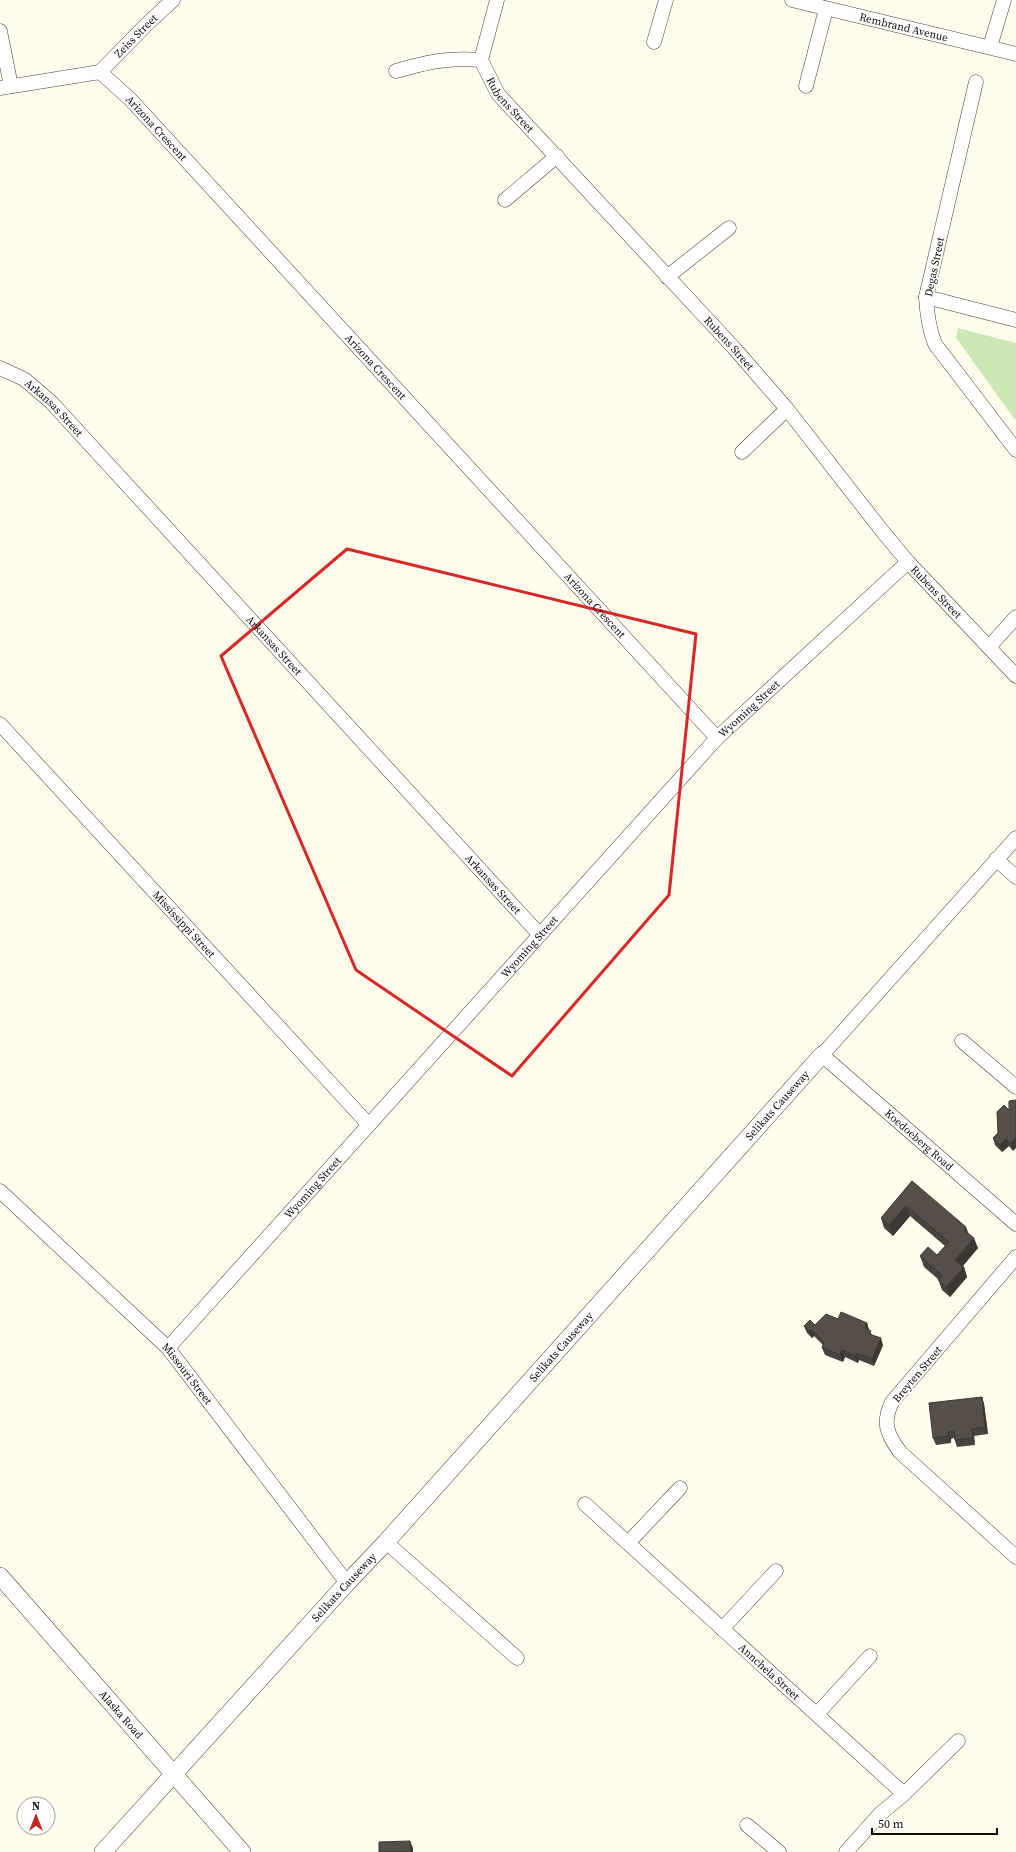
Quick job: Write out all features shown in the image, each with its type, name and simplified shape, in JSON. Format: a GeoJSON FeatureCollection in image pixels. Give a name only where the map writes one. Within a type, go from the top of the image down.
{"type":"FeatureCollection","features":[{"type":"Feature","properties":{"kind":"street","name":"Zeiss Street"},"geometry":{"type":"LineString","coordinates":[[100,72],[173,0]]}},
{"type":"Feature","properties":{"kind":"street"},"geometry":{"type":"LineString","coordinates":[[396,71],[445,59],[481,60],[497,0]]}},
{"type":"Feature","properties":{"kind":"street"},"geometry":{"type":"LineString","coordinates":[[654,42],[666,0]]}},
{"type":"Feature","properties":{"kind":"street","name":"Rembrand Avenue"},"geometry":{"type":"LineString","coordinates":[[792,0],[1016,54]]}},
{"type":"Feature","properties":{"kind":"street"},"geometry":{"type":"LineString","coordinates":[[990,47],[1004,0]]}},
{"type":"Feature","properties":{"kind":"street"},"geometry":{"type":"LineString","coordinates":[[806,86],[826,9]]}},
{"type":"Feature","properties":{"kind":"street"},"geometry":{"type":"LineString","coordinates":[[0,31],[5,87],[100,72]]}},
{"type":"Feature","properties":{"kind":"street","name":"Rubens Street"},"geometry":{"type":"LineString","coordinates":[[481,60],[498,94],[506,104],[557,156],[735,349],[787,409],[908,562],[1016,676]]}},
{"type":"Feature","properties":{"kind":"street","name":"Arizona Crescent"},"geometry":{"type":"LineString","coordinates":[[100,72],[148,117],[717,738]]}},
{"type":"Feature","properties":{"kind":"street","name":"Degas Street"},"geometry":{"type":"LineString","coordinates":[[976,82],[926,297],[928,321],[935,344],[1016,450]]}},
{"type":"Feature","properties":{"kind":"street"},"geometry":{"type":"LineString","coordinates":[[505,200],[557,156]]}},
{"type":"Feature","properties":{"kind":"street"},"geometry":{"type":"LineString","coordinates":[[667,277],[729,228]]}},
{"type":"Feature","properties":{"kind":"street"},"geometry":{"type":"LineString","coordinates":[[926,297],[1016,320]]}},
{"type":"Feature","properties":{"kind":"street","name":"Arkansas Street"},"geometry":{"type":"LineString","coordinates":[[0,368],[24,379],[51,402],[540,935]]}},
{"type":"Feature","properties":{"kind":"street"},"geometry":{"type":"LineString","coordinates":[[742,452],[787,409]]}},
{"type":"Feature","properties":{"kind":"street","name":"Wyoming Street"},"geometry":{"type":"LineString","coordinates":[[168,1348],[717,738],[908,562]]}},
{"type":"Feature","properties":{"kind":"street"},"geometry":{"type":"LineString","coordinates":[[989,647],[1016,616]]}},
{"type":"Feature","properties":{"kind":"street","name":"Mississippi Street"},"geometry":{"type":"LineString","coordinates":[[0,724],[369,1125]]}},
{"type":"Feature","properties":{"kind":"street","name":"Selikats Causeway"},"geometry":{"type":"LineString","coordinates":[[103,1852],[347,1582],[386,1542],[1016,838]]}},
{"type":"Feature","properties":{"kind":"street"},"geometry":{"type":"LineString","coordinates":[[996,859],[1016,877]]}},
{"type":"Feature","properties":{"kind":"street"},"geometry":{"type":"LineString","coordinates":[[962,1041],[1016,1086]]}},
{"type":"Feature","properties":{"kind":"street","name":"Koedoeberg Road"},"geometry":{"type":"LineString","coordinates":[[822,1055],[1016,1224]]}},
{"type":"Feature","properties":{"kind":"street","name":"Missouri Street"},"geometry":{"type":"LineString","coordinates":[[0,1191],[168,1348],[347,1582]]}},
{"type":"Feature","properties":{"kind":"street","name":"Breyten Street"},"geometry":{"type":"LineString","coordinates":[[1016,1257],[892,1402],[887,1414],[886,1423],[891,1440],[900,1452],[1016,1557]]}},
{"type":"Feature","properties":{"kind":"street"},"geometry":{"type":"LineString","coordinates":[[628,1544],[680,1488]]}},
{"type":"Feature","properties":{"kind":"street","name":"Annchela Street"},"geometry":{"type":"LineString","coordinates":[[584,1504],[904,1794]]}},
{"type":"Feature","properties":{"kind":"street"},"geometry":{"type":"LineString","coordinates":[[386,1542],[517,1658]]}},
{"type":"Feature","properties":{"kind":"street"},"geometry":{"type":"LineString","coordinates":[[722,1629],[776,1571]]}},
{"type":"Feature","properties":{"kind":"street","name":"Alaska Road"},"geometry":{"type":"LineString","coordinates":[[0,1576],[175,1773],[242,1852]]}},
{"type":"Feature","properties":{"kind":"street"},"geometry":{"type":"LineString","coordinates":[[817,1714],[870,1656]]}},
{"type":"Feature","properties":{"kind":"street"},"geometry":{"type":"LineString","coordinates":[[846,1852],[880,1814],[904,1794],[958,1741]]}},
{"type":"Feature","properties":{"kind":"street"},"geometry":{"type":"LineString","coordinates":[[747,1825],[779,1852]]}},
{"type":"Feature","properties":{"kind":"highlighted area"},"geometry":{"type":"Polygon","coordinates":[[[347,549],[696,634],[669,895],[512,1076],[356,970],[221,656],[347,549]]]}},
{"type":"Feature","properties":{"kind":"green space"},"geometry":{"type":"Polygon","coordinates":[[[958,328],[1016,343],[1016,421],[956,338],[958,328]]]}},
{"type":"Feature","properties":{"kind":"building"},"geometry":{"type":"Polygon","coordinates":[[[1016,1100],[1016,1138],[1010,1144],[1006,1139],[1000,1145],[993,1138],[998,1133],[997,1112],[1004,1105],[1009,1110],[1009,1101],[1016,1100]]]}},
{"type":"Feature","properties":{"kind":"building"},"geometry":{"type":"Polygon","coordinates":[[[912,1181],[966,1227],[964,1230],[974,1238],[955,1260],[964,1267],[946,1287],[938,1280],[942,1275],[920,1256],[928,1247],[937,1255],[949,1242],[906,1206],[889,1225],[881,1218],[912,1181]]]}},
{"type":"Feature","properties":{"kind":"building"},"geometry":{"type":"Polygon","coordinates":[[[841,1312],[867,1323],[865,1328],[871,1331],[869,1334],[881,1338],[872,1359],[857,1353],[855,1356],[842,1350],[840,1355],[822,1348],[824,1342],[811,1329],[809,1331],[804,1326],[810,1320],[815,1325],[826,1314],[838,1319],[841,1312]]]}},
{"type":"Feature","properties":{"kind":"building"},"geometry":{"type":"Polygon","coordinates":[[[982,1397],[985,1427],[972,1429],[973,1438],[955,1440],[954,1431],[948,1432],[949,1436],[933,1438],[929,1403],[982,1397]]]}},
{"type":"Feature","properties":{"kind":"building"},"geometry":{"type":"Polygon","coordinates":[[[410,1841],[411,1852],[379,1852],[379,1842],[410,1841]]]}}]}
